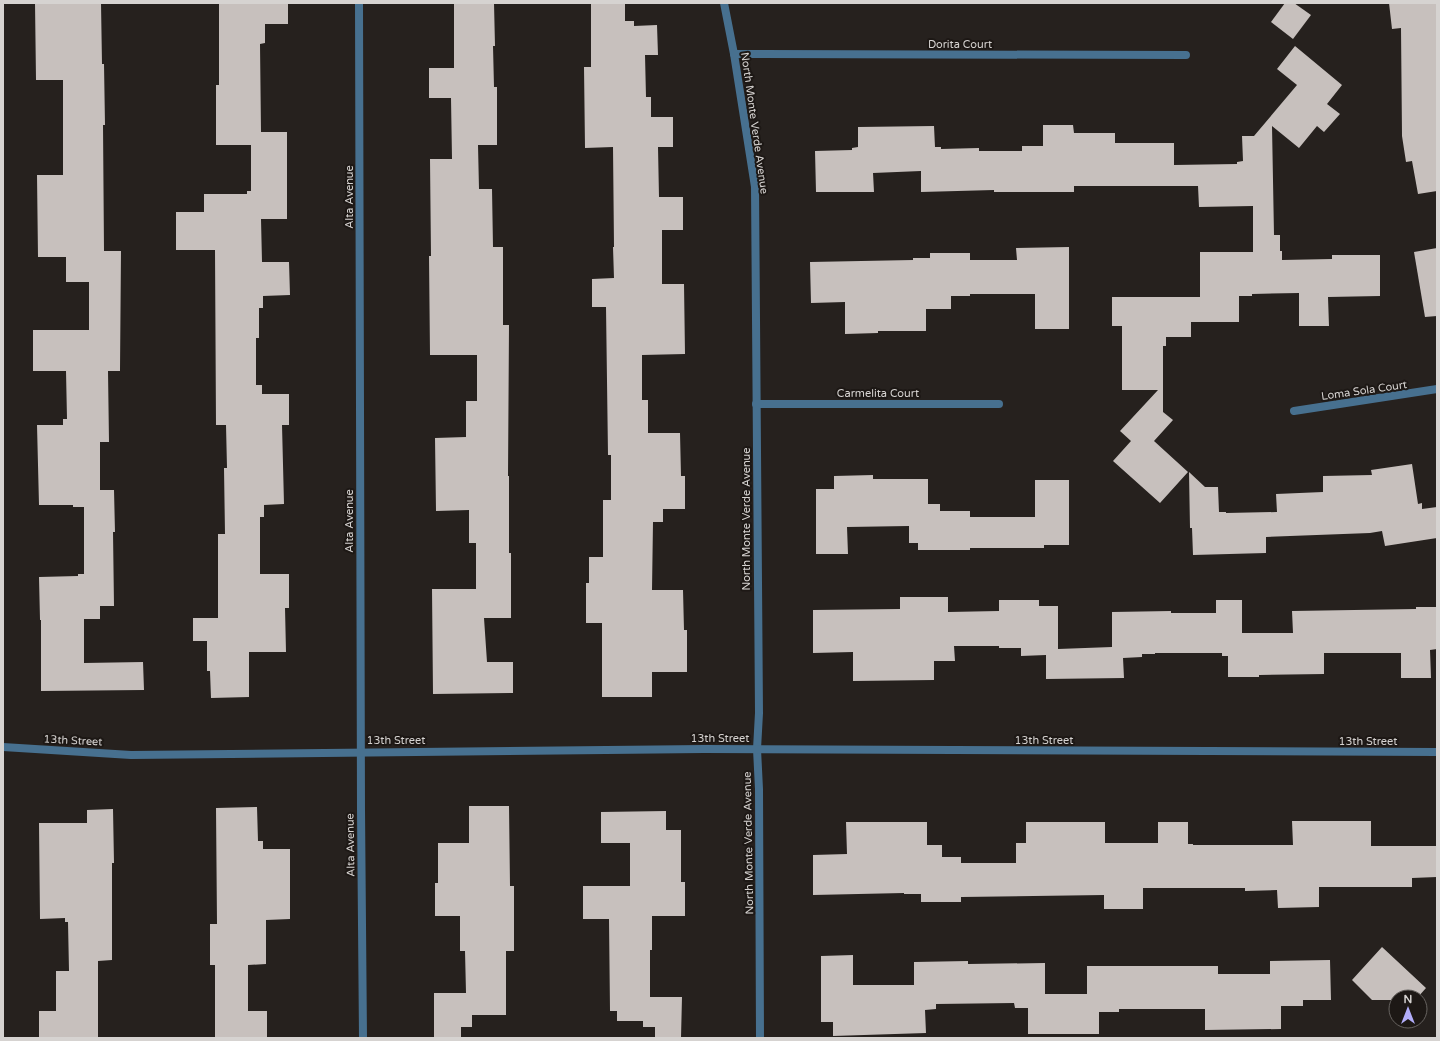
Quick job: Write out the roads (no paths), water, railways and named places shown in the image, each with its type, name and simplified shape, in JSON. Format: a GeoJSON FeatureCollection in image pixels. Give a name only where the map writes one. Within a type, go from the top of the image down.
{"type":"FeatureCollection","features":[{"type":"Feature","properties":{"kind":"street","name":"Alta Avenue"},"geometry":{"type":"LineString","coordinates":[[359,3],[363,1038]]}},
{"type":"Feature","properties":{"kind":"street","name":"North Monte Verde Avenue"},"geometry":{"type":"LineString","coordinates":[[724,3],[734,54],[755,187],[759,713],[757,749],[759,797],[760,1038]]}},
{"type":"Feature","properties":{"kind":"street","name":"Dorita Court"},"geometry":{"type":"LineString","coordinates":[[734,54],[1186,55]]}},
{"type":"Feature","properties":{"kind":"street","name":"Loma Sola Court"},"geometry":{"type":"LineString","coordinates":[[1294,411],[1437,389]]}},
{"type":"Feature","properties":{"kind":"street","name":"Carmelita Court"},"geometry":{"type":"LineString","coordinates":[[756,404],[1000,404]]}},
{"type":"Feature","properties":{"kind":"street","name":"13th Street"},"geometry":{"type":"LineString","coordinates":[[3,747],[131,754],[757,749],[1437,752]]}}]}
